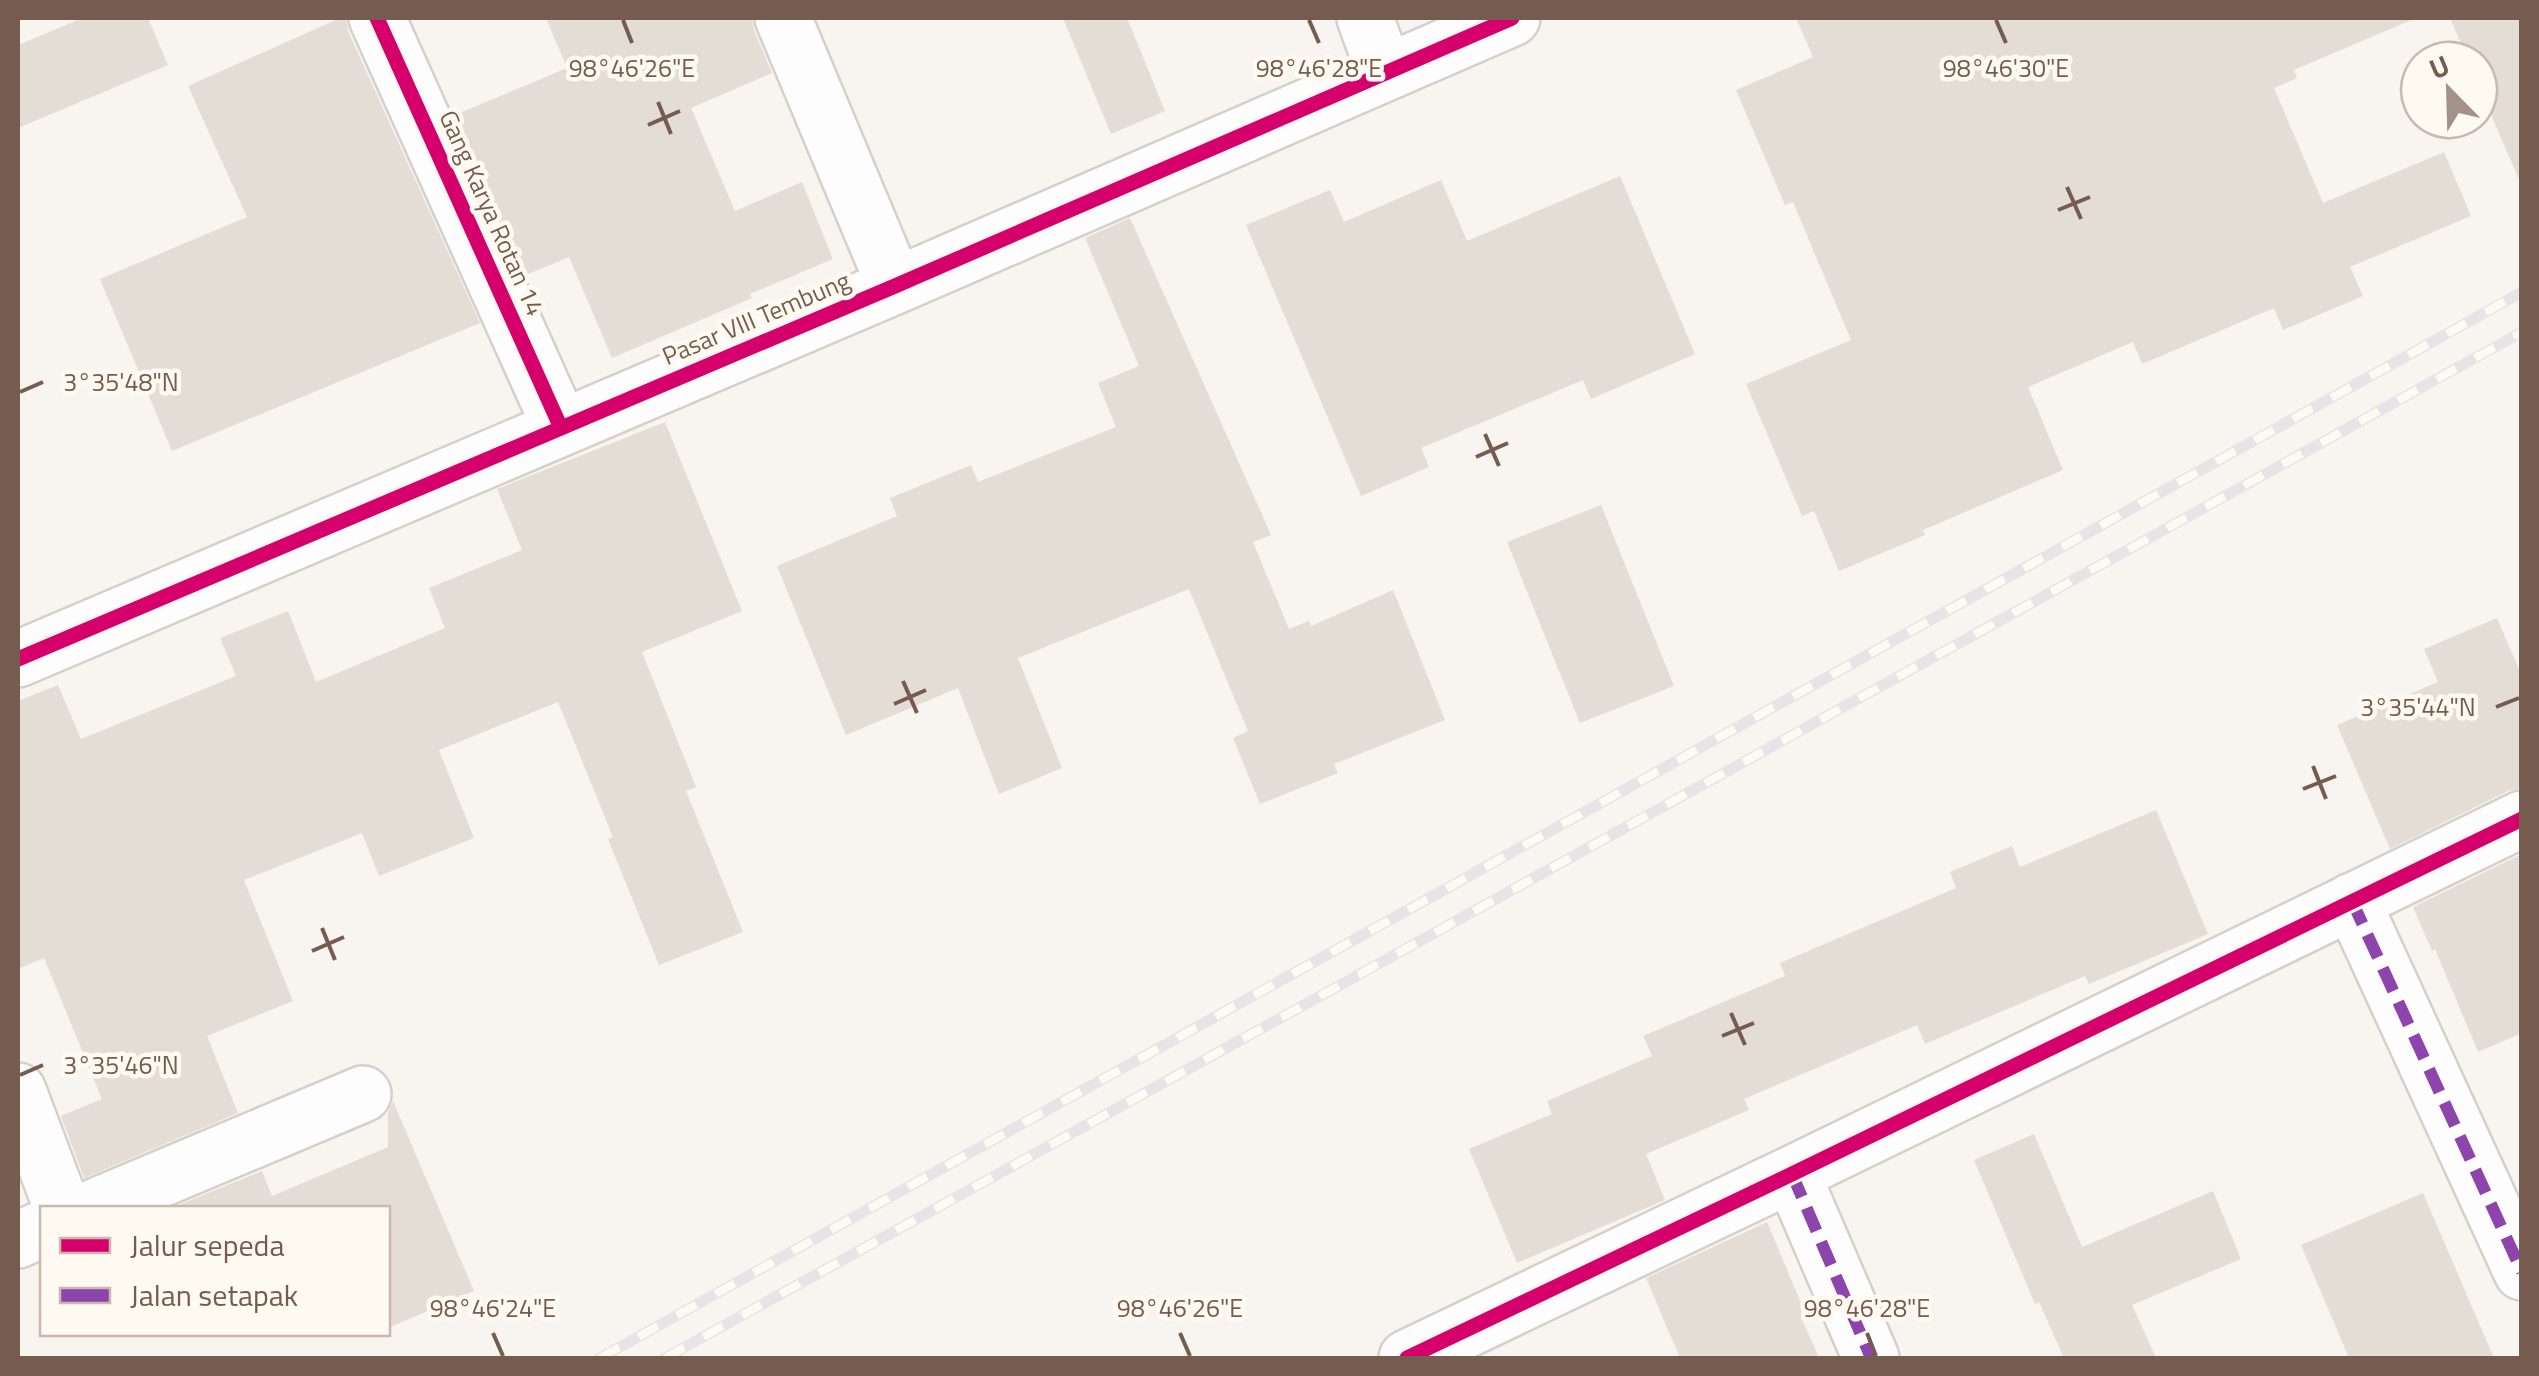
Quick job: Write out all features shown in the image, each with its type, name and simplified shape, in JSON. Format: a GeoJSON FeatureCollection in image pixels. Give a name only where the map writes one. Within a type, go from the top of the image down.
{"type":"FeatureCollection","features":[{"type":"Feature","properties":{"kind":"street","name":"Gang Karya Rotan 14"},"geometry":{"type":"LineString","coordinates":[[377,18],[561,428]]}},
{"type":"Feature","properties":{"kind":"street"},"geometry":{"type":"LineString","coordinates":[[783,18],[895,286]]}},
{"type":"Feature","properties":{"kind":"street"},"geometry":{"type":"LineString","coordinates":[[1365,18],[1386,72]]}},
{"type":"Feature","properties":{"kind":"street","name":"Pasar VIII Tembung"},"geometry":{"type":"LineString","coordinates":[[18,659],[895,286],[1512,18]]}},
{"type":"Feature","properties":{"kind":"street"},"geometry":{"type":"LineString","coordinates":[[1408,1358],[2522,819]]}},
{"type":"Feature","properties":{"kind":"street"},"geometry":{"type":"LineString","coordinates":[[2352,901],[2522,1272]]}},
{"type":"Feature","properties":{"kind":"street"},"geometry":{"type":"LineString","coordinates":[[18,1091],[61,1206]]}},
{"type":"Feature","properties":{"kind":"street"},"geometry":{"type":"LineString","coordinates":[[97,1206],[363,1094]]}},
{"type":"Feature","properties":{"kind":"street"},"geometry":{"type":"LineString","coordinates":[[1792,1174],[1871,1358]]}},
{"type":"Feature","properties":{"kind":"building"},"geometry":{"type":"Polygon","coordinates":[[[83,18],[148,18],[168,65],[18,128],[18,45],[83,18]]]}},
{"type":"Feature","properties":{"kind":"building"},"geometry":{"type":"Polygon","coordinates":[[[346,18],[348,31],[480,323],[172,451],[100,279],[247,217],[188,86],[346,18]]]}},
{"type":"Feature","properties":{"kind":"building"},"geometry":{"type":"Polygon","coordinates":[[[546,18],[752,18],[772,73],[691,108],[735,211],[802,182],[833,259],[612,358],[569,257],[526,275],[455,115],[567,68],[546,18]]]}},
{"type":"Feature","properties":{"kind":"building"},"geometry":{"type":"Polygon","coordinates":[[[1063,18],[1127,18],[1165,111],[1111,134],[1063,18]]]}},
{"type":"Feature","properties":{"kind":"building"},"geometry":{"type":"Polygon","coordinates":[[[1796,18],[2416,18],[2294,70],[2297,78],[2274,88],[2323,203],[2444,152],[2471,216],[2350,267],[2363,296],[2283,330],[2274,308],[2142,364],[2133,342],[2028,387],[2063,470],[1839,571],[1814,511],[1802,516],[1746,384],[1851,340],[1793,202],[1785,205],[1736,90],[1813,57],[1796,18]]]}},
{"type":"Feature","properties":{"kind":"building"},"geometry":{"type":"Polygon","coordinates":[[[2450,18],[2522,18],[2522,186],[2499,133],[2499,40],[2459,40],[2450,18]]]}},
{"type":"Feature","properties":{"kind":"building"},"geometry":{"type":"Polygon","coordinates":[[[1620,176],[1695,354],[1591,399],[1583,380],[1421,448],[1429,467],[1361,496],[1246,225],[1330,190],[1344,222],[1441,180],[1467,241],[1620,176]]]}},
{"type":"Feature","properties":{"kind":"building"},"geometry":{"type":"Polygon","coordinates":[[[1130,218],[1271,535],[1253,542],[1289,629],[1309,621],[1311,626],[1393,590],[1445,720],[1334,764],[1338,773],[1260,804],[1233,738],[1248,731],[1189,589],[1018,658],[1062,768],[999,794],[958,688],[846,735],[777,566],[897,516],[890,498],[971,465],[978,482],[1116,427],[1098,383],[1139,366],[1085,238],[1130,218]]]}},
{"type":"Feature","properties":{"kind":"building"},"geometry":{"type":"Polygon","coordinates":[[[665,422],[742,611],[642,652],[696,787],[686,791],[743,932],[659,965],[558,702],[439,750],[474,838],[379,876],[362,833],[244,880],[293,1001],[207,1036],[238,1113],[84,1178],[61,1116],[102,1099],[44,958],[18,969],[18,701],[58,685],[81,739],[236,676],[220,638],[288,611],[316,682],[445,628],[429,588],[522,550],[497,489],[665,422]]]}},
{"type":"Feature","properties":{"kind":"building"},"geometry":{"type":"Polygon","coordinates":[[[1601,505],[1674,686],[1580,723],[1507,542],[1601,505]]]}},
{"type":"Feature","properties":{"kind":"building"},"geometry":{"type":"Polygon","coordinates":[[[2497,618],[2522,676],[2522,788],[2508,791],[2390,849],[2337,725],[2438,682],[2424,649],[2497,618]]]}},
{"type":"Feature","properties":{"kind":"building"},"geometry":{"type":"Polygon","coordinates":[[[2156,810],[2208,934],[2089,984],[2085,976],[1925,1044],[1917,1025],[1744,1099],[1749,1110],[1646,1154],[1665,1200],[1517,1263],[1469,1149],[1552,1114],[1547,1101],[1652,1056],[1643,1036],[1785,976],[1780,963],[1956,888],[1950,872],[2012,846],[2020,867],[2156,810]]]}},
{"type":"Feature","properties":{"kind":"building"},"geometry":{"type":"Polygon","coordinates":[[[2522,854],[2522,1033],[2478,1052],[2413,907],[2522,854]]]}},
{"type":"Feature","properties":{"kind":"building"},"geometry":{"type":"Polygon","coordinates":[[[393,1101],[474,1291],[390,1327],[390,1206],[181,1204],[262,1171],[272,1196],[388,1147],[388,1113],[393,1101]]]}},
{"type":"Feature","properties":{"kind":"building"},"geometry":{"type":"Polygon","coordinates":[[[2034,1134],[2082,1247],[2213,1191],[2241,1259],[2132,1305],[2156,1358],[2064,1358],[2039,1302],[2035,1304],[1974,1160],[2034,1134]]]}},
{"type":"Feature","properties":{"kind":"building"},"geometry":{"type":"Polygon","coordinates":[[[2423,1193],[2494,1358],[2349,1358],[2301,1245],[2423,1193]]]}},
{"type":"Feature","properties":{"kind":"building"},"geometry":{"type":"Polygon","coordinates":[[[1767,1222],[1807,1317],[1802,1319],[1819,1358],[1680,1358],[1646,1278],[1767,1222]]]}},
{"type":"Feature","properties":{"kind":"railway"},"geometry":{"type":"LineString","coordinates":[[600,1358],[2522,292]]}},
{"type":"Feature","properties":{"kind":"railway"},"geometry":{"type":"LineString","coordinates":[[665,1358],[2522,332]]}},
{"type":"Feature","properties":{"kind":"marked path"},"geometry":{"type":"LineString","coordinates":[[2352,901],[2522,1272]]}},
{"type":"Feature","properties":{"kind":"marked path"},"geometry":{"type":"LineString","coordinates":[[1792,1174],[1871,1358]]}},
{"type":"Feature","properties":{"kind":"cycle path"},"geometry":{"type":"LineString","coordinates":[[377,18],[561,428]]}},
{"type":"Feature","properties":{"kind":"cycle path"},"geometry":{"type":"LineString","coordinates":[[18,659],[895,286],[1512,18]]}},
{"type":"Feature","properties":{"kind":"cycle path"},"geometry":{"type":"LineString","coordinates":[[1407,1358],[2522,819]]}}]}
